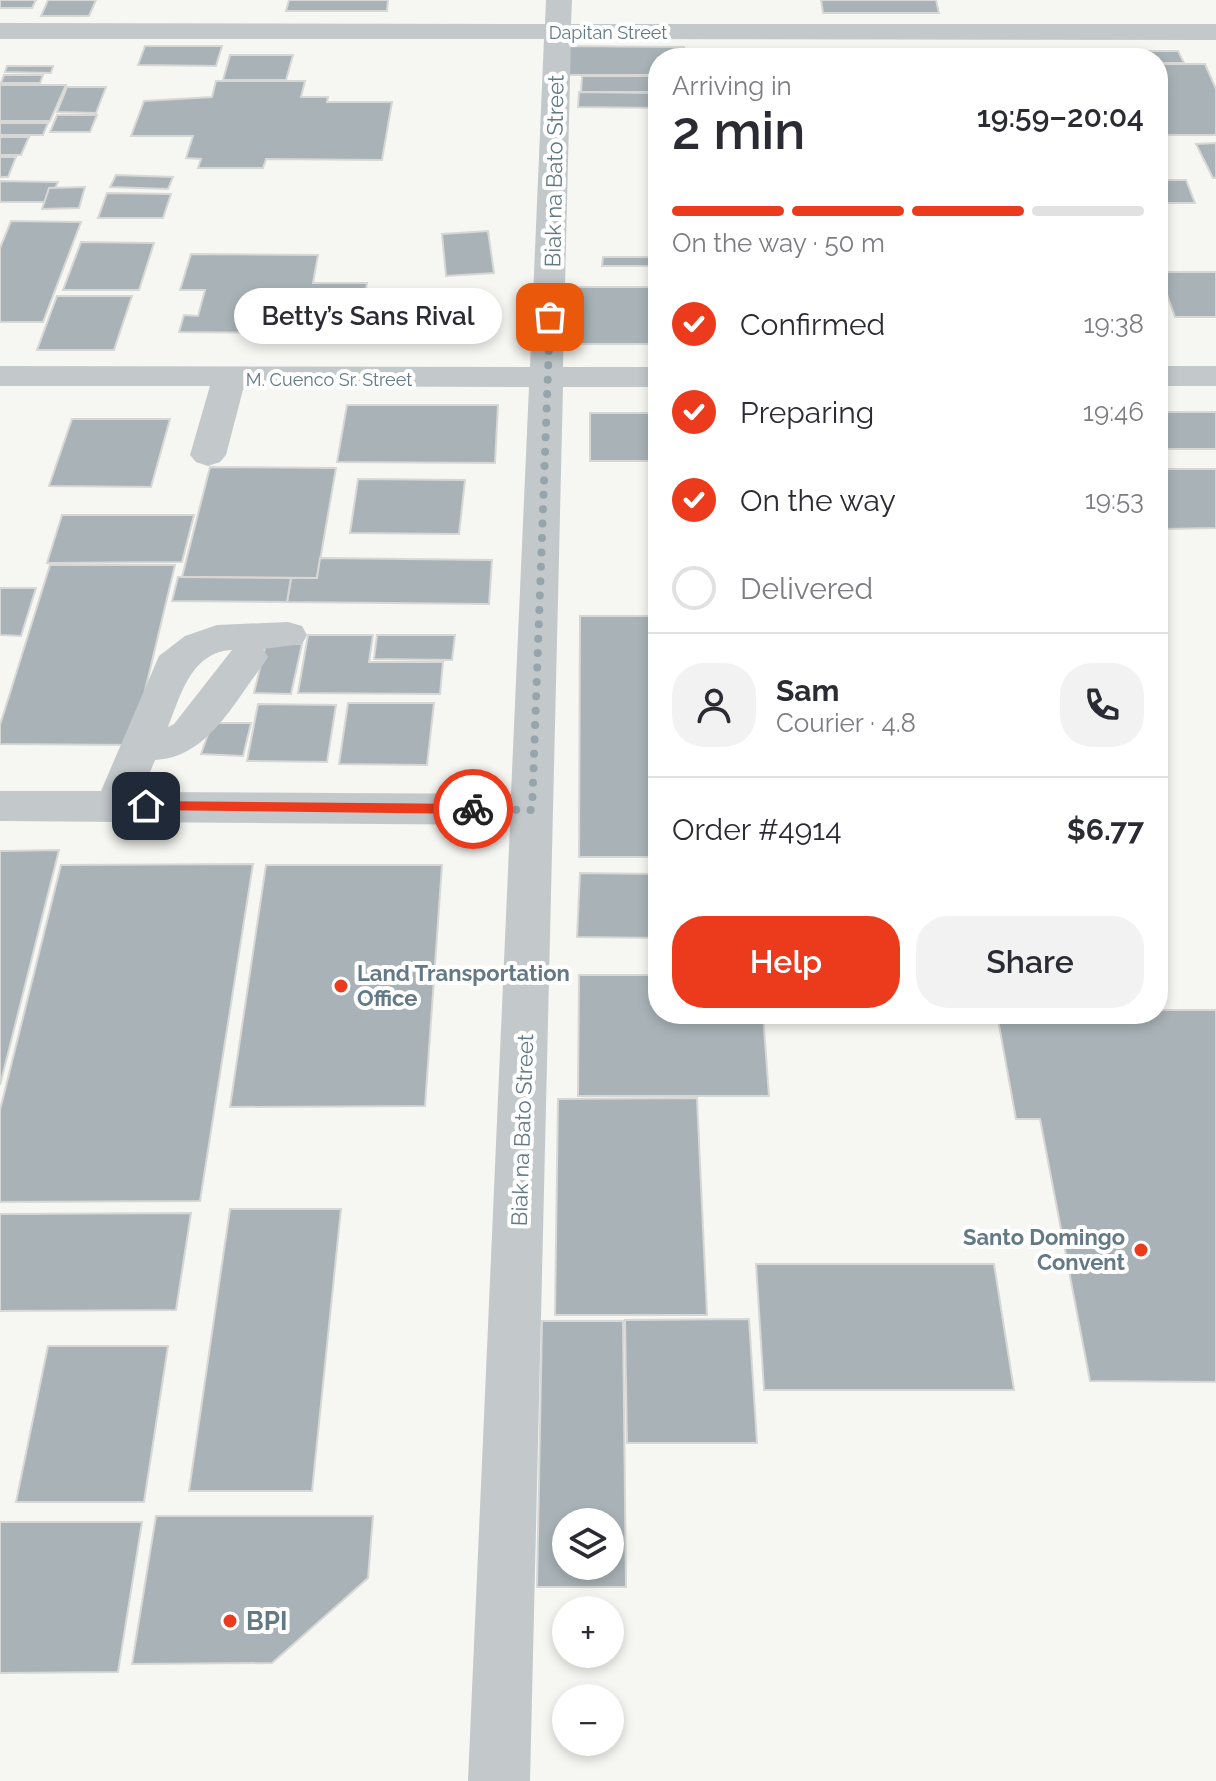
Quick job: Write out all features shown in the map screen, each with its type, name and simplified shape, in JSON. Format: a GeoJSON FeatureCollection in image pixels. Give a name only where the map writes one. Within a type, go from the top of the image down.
{"type":"FeatureCollection","features":[{"type":"Feature","properties":{"kind":"street","name":"Biak na Bato Street"},"geometry":{"type":"LineString","coordinates":[[499,1781],[559,0]]}},
{"type":"Feature","properties":{"kind":"street","name":"Dapitan Street"},"geometry":{"type":"LineString","coordinates":[[0,31],[104,20],[557,32],[1216,32]]}},
{"type":"Feature","properties":{"kind":"street"},"geometry":{"type":"LineString","coordinates":[[1168,376],[1216,376]]}},
{"type":"Feature","properties":{"kind":"street","name":"M. Cuenco Sr. Street"},"geometry":{"type":"LineString","coordinates":[[3,382],[648,377]]}},
{"type":"Feature","properties":{"kind":"street"},"geometry":{"type":"LineString","coordinates":[[208,455],[229,379]]}},
{"type":"Feature","properties":{"kind":"street"},"geometry":{"type":"LineString","coordinates":[[116,805],[173,665],[188,652],[217,638],[288,635]]}},
{"type":"Feature","properties":{"kind":"street"},"geometry":{"type":"LineString","coordinates":[[140,746],[168,745],[188,734],[248,657]]}},
{"type":"Feature","properties":{"kind":"street"},"geometry":{"type":"LineString","coordinates":[[0,806],[532,810]]}},
{"type":"Feature","properties":{"kind":"building"},"geometry":{"type":"Polygon","coordinates":[[[0,0],[36,0],[32,8],[0,8],[0,0]]]}},
{"type":"Feature","properties":{"kind":"building"},"geometry":{"type":"Polygon","coordinates":[[[48,0],[96,0],[89,16],[41,16],[48,0]]]}},
{"type":"Feature","properties":{"kind":"building"},"geometry":{"type":"Polygon","coordinates":[[[289,0],[388,0],[387,11],[286,11],[289,0]]]}},
{"type":"Feature","properties":{"kind":"building"},"geometry":{"type":"Polygon","coordinates":[[[821,0],[936,0],[939,13],[823,13],[821,0]]]}},
{"type":"Feature","properties":{"kind":"building"},"geometry":{"type":"Polygon","coordinates":[[[145,46],[222,46],[216,66],[138,65],[145,46]]]}},
{"type":"Feature","properties":{"kind":"building"},"geometry":{"type":"Polygon","coordinates":[[[561,46],[684,47],[648,48],[648,75],[560,75],[561,46]]]}},
{"type":"Feature","properties":{"kind":"building"},"geometry":{"type":"Polygon","coordinates":[[[1168,51],[1178,51],[1184,63],[1168,63],[1168,51]]]}},
{"type":"Feature","properties":{"kind":"building"},"geometry":{"type":"Polygon","coordinates":[[[230,55],[293,55],[286,80],[223,80],[230,55]]]}},
{"type":"Feature","properties":{"kind":"building"},"geometry":{"type":"Polygon","coordinates":[[[1168,64],[1205,64],[1216,89],[1216,135],[1168,135],[1168,64]]]}},
{"type":"Feature","properties":{"kind":"building"},"geometry":{"type":"Polygon","coordinates":[[[7,66],[53,66],[51,73],[5,72],[7,66]]]}},
{"type":"Feature","properties":{"kind":"building"},"geometry":{"type":"Polygon","coordinates":[[[4,75],[43,75],[40,83],[1,83],[4,75]]]}},
{"type":"Feature","properties":{"kind":"building"},"geometry":{"type":"Polygon","coordinates":[[[582,76],[648,76],[648,92],[581,92],[582,76]]]}},
{"type":"Feature","properties":{"kind":"building"},"geometry":{"type":"Polygon","coordinates":[[[216,81],[305,81],[301,97],[328,97],[327,102],[392,102],[382,160],[266,159],[263,168],[198,168],[201,159],[186,158],[193,136],[131,136],[144,101],[212,97],[216,81]]]}},
{"type":"Feature","properties":{"kind":"building"},"geometry":{"type":"Polygon","coordinates":[[[0,85],[66,85],[50,121],[0,121],[0,85]]]}},
{"type":"Feature","properties":{"kind":"building"},"geometry":{"type":"Polygon","coordinates":[[[67,87],[106,87],[96,113],[57,112],[67,87]]]}},
{"type":"Feature","properties":{"kind":"building"},"geometry":{"type":"Polygon","coordinates":[[[579,92],[648,93],[648,108],[578,107],[579,92]]]}},
{"type":"Feature","properties":{"kind":"building"},"geometry":{"type":"Polygon","coordinates":[[[57,115],[97,115],[90,132],[50,132],[57,115]]]}},
{"type":"Feature","properties":{"kind":"building"},"geometry":{"type":"Polygon","coordinates":[[[0,123],[48,123],[43,135],[0,135],[0,123]]]}},
{"type":"Feature","properties":{"kind":"building"},"geometry":{"type":"Polygon","coordinates":[[[0,137],[29,137],[21,155],[0,155],[0,137]]]}},
{"type":"Feature","properties":{"kind":"building"},"geometry":{"type":"Polygon","coordinates":[[[1216,143],[1216,178],[1213,178],[1196,144],[1216,143]]]}},
{"type":"Feature","properties":{"kind":"building"},"geometry":{"type":"Polygon","coordinates":[[[0,157],[16,157],[8,177],[0,177],[0,157]]]}},
{"type":"Feature","properties":{"kind":"building"},"geometry":{"type":"Polygon","coordinates":[[[116,175],[173,177],[168,189],[110,187],[116,175]]]}},
{"type":"Feature","properties":{"kind":"building"},"geometry":{"type":"Polygon","coordinates":[[[1168,180],[1186,180],[1195,203],[1168,203],[1168,180]]]}},
{"type":"Feature","properties":{"kind":"building"},"geometry":{"type":"Polygon","coordinates":[[[0,181],[58,182],[49,202],[0,202],[0,181]]]}},
{"type":"Feature","properties":{"kind":"building"},"geometry":{"type":"Polygon","coordinates":[[[85,187],[79,208],[42,209],[49,188],[85,187]]]}},
{"type":"Feature","properties":{"kind":"building"},"geometry":{"type":"Polygon","coordinates":[[[107,193],[171,194],[163,218],[98,218],[107,193]]]}},
{"type":"Feature","properties":{"kind":"building"},"geometry":{"type":"Polygon","coordinates":[[[11,221],[81,222],[43,322],[0,322],[0,248],[11,221]]]}},
{"type":"Feature","properties":{"kind":"building"},"geometry":{"type":"Polygon","coordinates":[[[488,231],[494,273],[446,276],[442,234],[488,231]]]}},
{"type":"Feature","properties":{"kind":"building"},"geometry":{"type":"Polygon","coordinates":[[[81,242],[154,243],[139,290],[63,290],[81,242]]]}},
{"type":"Feature","properties":{"kind":"building"},"geometry":{"type":"Polygon","coordinates":[[[191,254],[318,255],[313,283],[367,283],[358,334],[179,332],[184,315],[198,316],[205,290],[180,290],[191,254]]]}},
{"type":"Feature","properties":{"kind":"building"},"geometry":{"type":"Polygon","coordinates":[[[603,257],[648,257],[648,266],[602,266],[603,257]]]}},
{"type":"Feature","properties":{"kind":"building"},"geometry":{"type":"Polygon","coordinates":[[[1168,272],[1216,272],[1216,317],[1175,317],[1168,297],[1168,272]]]}},
{"type":"Feature","properties":{"kind":"building"},"geometry":{"type":"Polygon","coordinates":[[[562,287],[648,287],[648,344],[561,344],[562,287]]]}},
{"type":"Feature","properties":{"kind":"building"},"geometry":{"type":"Polygon","coordinates":[[[57,296],[132,296],[114,350],[37,350],[57,296]]]}},
{"type":"Feature","properties":{"kind":"building"},"geometry":{"type":"Polygon","coordinates":[[[347,405],[498,405],[495,463],[337,462],[347,405]]]}},
{"type":"Feature","properties":{"kind":"building"},"geometry":{"type":"Polygon","coordinates":[[[1168,412],[1216,412],[1216,449],[1168,449],[1168,412]]]}},
{"type":"Feature","properties":{"kind":"building"},"geometry":{"type":"Polygon","coordinates":[[[590,413],[648,413],[648,461],[590,461],[590,413]]]}},
{"type":"Feature","properties":{"kind":"building"},"geometry":{"type":"Polygon","coordinates":[[[72,419],[170,419],[151,487],[49,486],[72,419]]]}},
{"type":"Feature","properties":{"kind":"building"},"geometry":{"type":"Polygon","coordinates":[[[210,467],[336,468],[317,578],[182,577],[210,467]]]}},
{"type":"Feature","properties":{"kind":"building"},"geometry":{"type":"Polygon","coordinates":[[[1168,469],[1216,469],[1216,528],[1168,529],[1168,469]]]}},
{"type":"Feature","properties":{"kind":"building"},"geometry":{"type":"Polygon","coordinates":[[[358,479],[465,480],[459,534],[350,533],[358,479]]]}},
{"type":"Feature","properties":{"kind":"building"},"geometry":{"type":"Polygon","coordinates":[[[62,515],[194,515],[182,562],[47,563],[62,515]]]}},
{"type":"Feature","properties":{"kind":"building"},"geometry":{"type":"Polygon","coordinates":[[[320,558],[492,560],[489,604],[287,602],[291,578],[317,578],[320,558]]]}},
{"type":"Feature","properties":{"kind":"building"},"geometry":{"type":"Polygon","coordinates":[[[50,565],[175,565],[132,745],[0,744],[0,725],[50,565]]]}},
{"type":"Feature","properties":{"kind":"building"},"geometry":{"type":"Polygon","coordinates":[[[178,577],[291,578],[287,602],[172,601],[178,577]]]}},
{"type":"Feature","properties":{"kind":"building"},"geometry":{"type":"Polygon","coordinates":[[[0,588],[36,588],[21,636],[0,635],[0,588]]]}},
{"type":"Feature","properties":{"kind":"building"},"geometry":{"type":"Polygon","coordinates":[[[580,616],[648,616],[648,857],[579,857],[580,616]]]}},
{"type":"Feature","properties":{"kind":"building"},"geometry":{"type":"Polygon","coordinates":[[[308,635],[373,635],[369,662],[443,662],[440,694],[298,693],[308,635]]]}},
{"type":"Feature","properties":{"kind":"building"},"geometry":{"type":"Polygon","coordinates":[[[377,635],[455,635],[452,660],[374,659],[377,635]]]}},
{"type":"Feature","properties":{"kind":"building"},"geometry":{"type":"Polygon","coordinates":[[[266,643],[302,644],[291,694],[254,693],[266,643]]]}},
{"type":"Feature","properties":{"kind":"building"},"geometry":{"type":"Polygon","coordinates":[[[348,703],[434,703],[427,765],[339,764],[348,703]]]}},
{"type":"Feature","properties":{"kind":"building"},"geometry":{"type":"Polygon","coordinates":[[[258,704],[336,705],[327,762],[247,761],[258,704]]]}},
{"type":"Feature","properties":{"kind":"building"},"geometry":{"type":"Polygon","coordinates":[[[212,723],[251,723],[243,756],[201,754],[212,723]]]}},
{"type":"Feature","properties":{"kind":"building"},"geometry":{"type":"Polygon","coordinates":[[[59,850],[0,1085],[0,851],[59,850]]]}},
{"type":"Feature","properties":{"kind":"building"},"geometry":{"type":"Polygon","coordinates":[[[253,864],[200,1201],[0,1202],[0,1110],[61,865],[253,864]]]}},
{"type":"Feature","properties":{"kind":"building","name":"Land Transportation Office"},"geometry":{"type":"Polygon","coordinates":[[[266,865],[442,865],[425,1106],[230,1107],[266,865]]]}},
{"type":"Feature","properties":{"kind":"building"},"geometry":{"type":"Polygon","coordinates":[[[580,873],[648,874],[648,938],[577,937],[580,873]]]}},
{"type":"Feature","properties":{"kind":"building"},"geometry":{"type":"Polygon","coordinates":[[[579,975],[648,975],[648,1024],[764,1024],[769,1096],[578,1096],[579,975]]]}},
{"type":"Feature","properties":{"kind":"building","name":"Santo Domingo Convent"},"geometry":{"type":"Polygon","coordinates":[[[1168,1010],[1216,1010],[1216,1382],[1090,1381],[1040,1119],[1016,1119],[999,1024],[1168,1024],[1168,1010]]]}},
{"type":"Feature","properties":{"kind":"building"},"geometry":{"type":"Polygon","coordinates":[[[697,1098],[707,1315],[555,1315],[558,1099],[697,1098]]]}},
{"type":"Feature","properties":{"kind":"building"},"geometry":{"type":"Polygon","coordinates":[[[230,1209],[341,1209],[312,1491],[189,1491],[230,1209]]]}},
{"type":"Feature","properties":{"kind":"building"},"geometry":{"type":"Polygon","coordinates":[[[191,1213],[176,1310],[0,1311],[0,1214],[191,1213]]]}},
{"type":"Feature","properties":{"kind":"building"},"geometry":{"type":"Polygon","coordinates":[[[756,1264],[994,1264],[1014,1390],[764,1390],[756,1264]]]}},
{"type":"Feature","properties":{"kind":"building"},"geometry":{"type":"Polygon","coordinates":[[[749,1319],[757,1443],[627,1443],[625,1320],[749,1319]]]}},
{"type":"Feature","properties":{"kind":"building"},"geometry":{"type":"Polygon","coordinates":[[[542,1321],[623,1321],[626,1587],[537,1587],[542,1321]]]}},
{"type":"Feature","properties":{"kind":"building"},"geometry":{"type":"Polygon","coordinates":[[[48,1346],[168,1346],[144,1502],[16,1502],[48,1346]]]}},
{"type":"Feature","properties":{"kind":"building","name":"BPI"},"geometry":{"type":"Polygon","coordinates":[[[156,1516],[373,1516],[368,1578],[272,1663],[132,1664],[156,1516]]]}},
{"type":"Feature","properties":{"kind":"building"},"geometry":{"type":"Polygon","coordinates":[[[0,1522],[142,1522],[118,1672],[0,1673],[0,1522]]]}},
{"type":"Feature","properties":{"kind":"way so far"},"geometry":{"type":"LineString","coordinates":[[473,809],[532,810],[550,317]]}},
{"type":"Feature","properties":{"kind":"place","name":"Betty’s Sans Rival"},"geometry":{"type":"Point","coordinates":[550,317]}},
{"type":"Feature","properties":{"kind":"place","name":"Land Transportation Office"},"geometry":{"type":"Point","coordinates":[341,986]}},
{"type":"Feature","properties":{"kind":"place","name":"Santo Domingo Convent"},"geometry":{"type":"Point","coordinates":[1141,1250]}},
{"type":"Feature","properties":{"kind":"place","name":"BPI"},"geometry":{"type":"Point","coordinates":[230,1621]}},
{"type":"Feature","properties":{"kind":"route"},"geometry":{"type":"LineString","coordinates":[[146,806],[473,809]]}}]}
